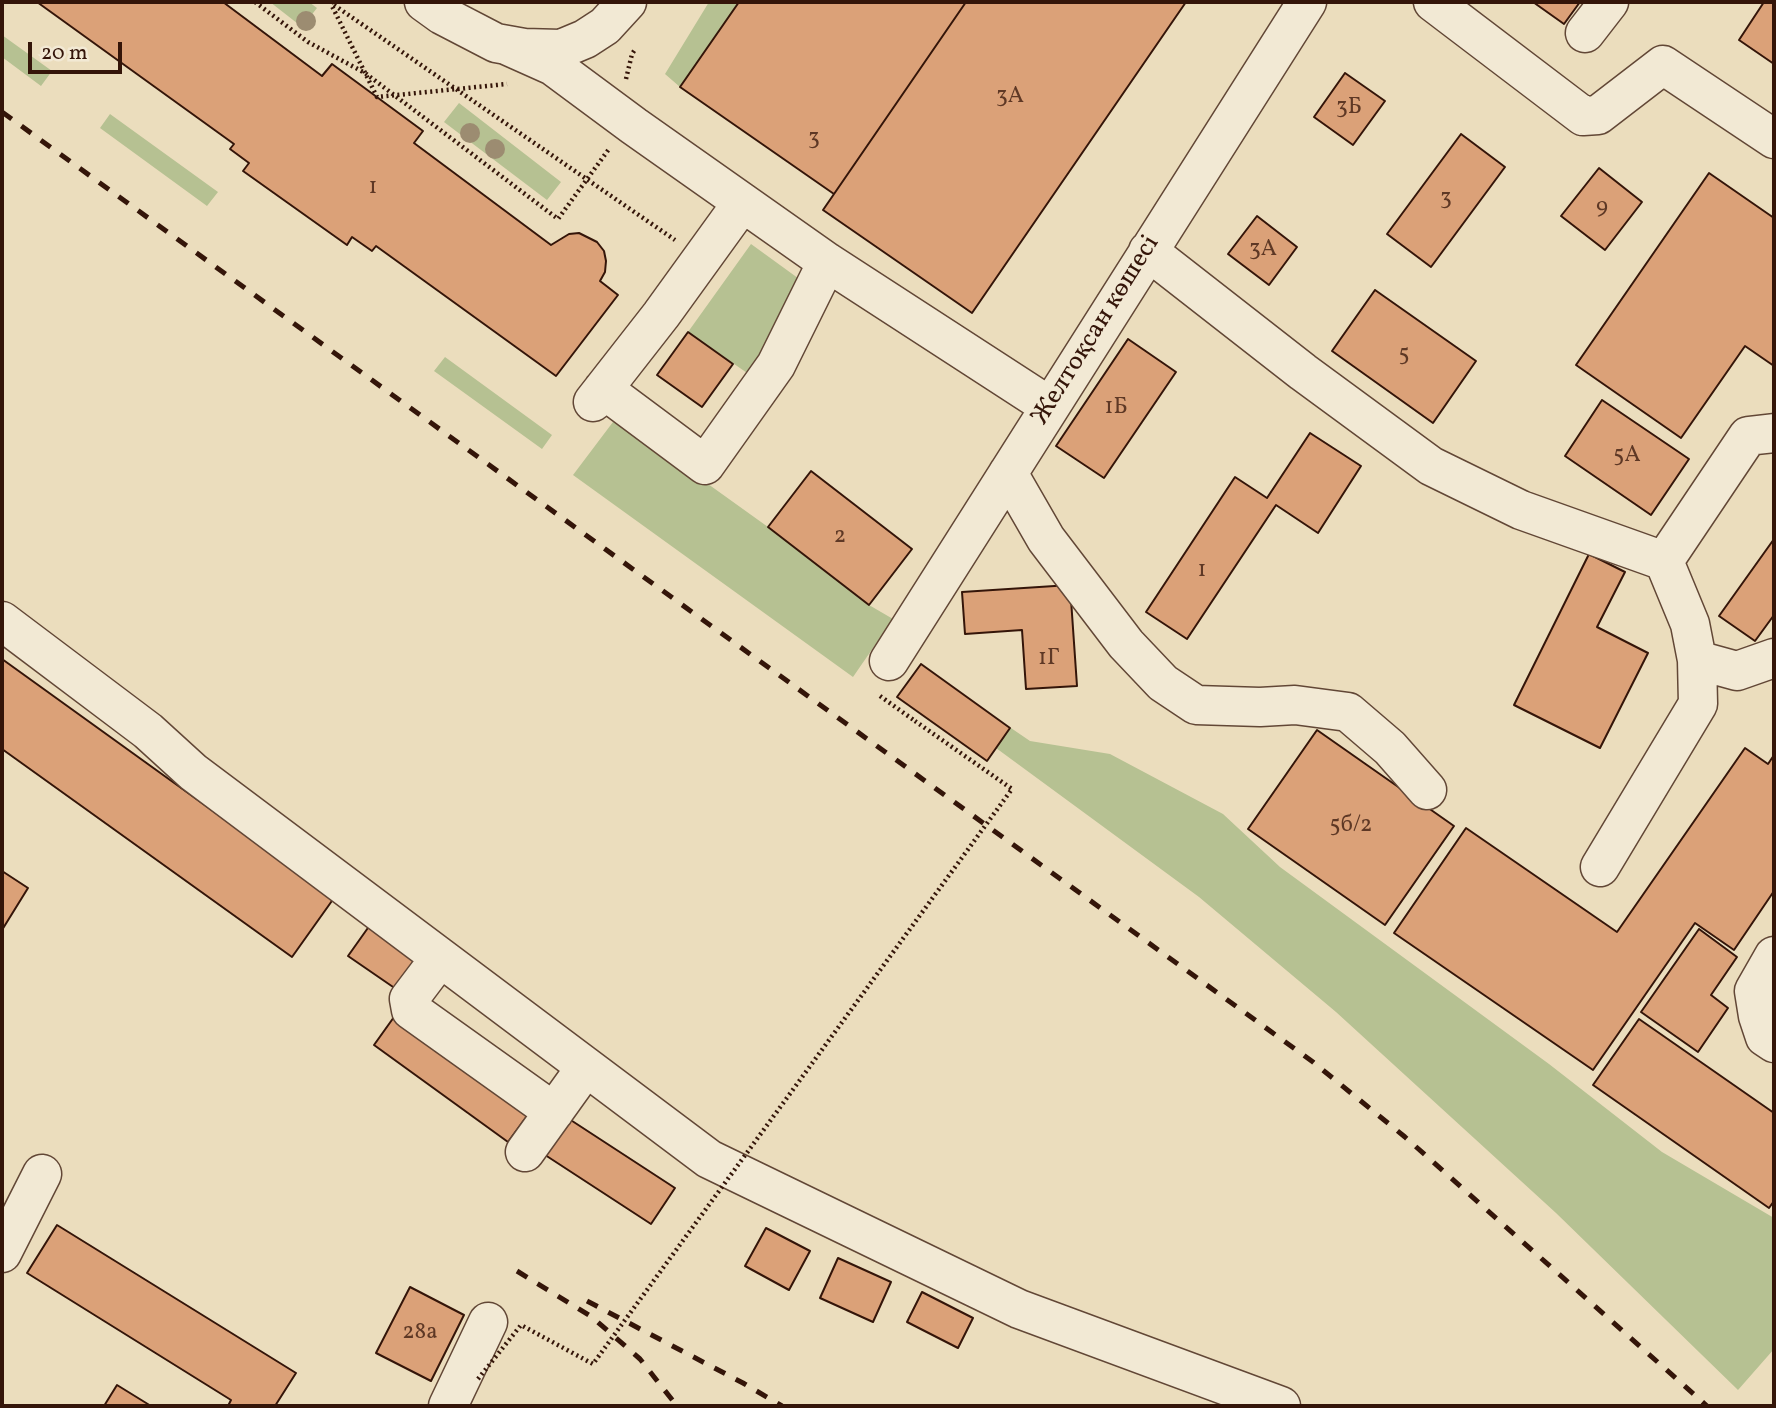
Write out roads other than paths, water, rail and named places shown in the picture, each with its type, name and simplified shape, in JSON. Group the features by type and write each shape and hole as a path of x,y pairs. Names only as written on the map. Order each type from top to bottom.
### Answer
{"street":[{"path":"424,2 471,32 496,43 524,48 561,48 585,39 605,26 627,2"},
{"name":"Желтоқсан көшесі","path":"889,661 1307,2"},
{"path":"1433,2 1583,116 1598,115 1663,65 1774,139"},
{"path":"1585,33 1609,2"},
{"path":"506,45 553,66 627,141 742,203 827,262 1049,406"},
{"path":"742,203 598,396 705,465 776,365 827,262"},
{"path":"1148,251 1303,372 1431,466 1521,510 1664,561 1690,624 1697,660 1698,704 1600,867"},
{"path":"1664,561 1748,436 1774,433"},
{"path":"1008,473 1046,539 1126,643 1163,682 1196,705 1295,705 1348,712 1390,748 1427,790"},
{"path":"2,621 148,731 193,772 709,1159 1019,1309 1281,1406"},
{"path":"1697,660 1737,671 1774,658"},
{"path":"1774,956 1754,991 1765,1037 1774,1043"},
{"path":"440,958 409,999 411,1010 554,1112"},
{"path":"525,1152 586,1067"},
{"path":"2,1253 42,1174"},
{"path":"448,1406 488,1322"}],"railway":[{"path":"2,112 1313,1062 1405,1137 1707,1406"},
{"path":"517,1271 592,1317 640,1359 677,1406"},
{"path":"587,1301 782,1406"}]}
